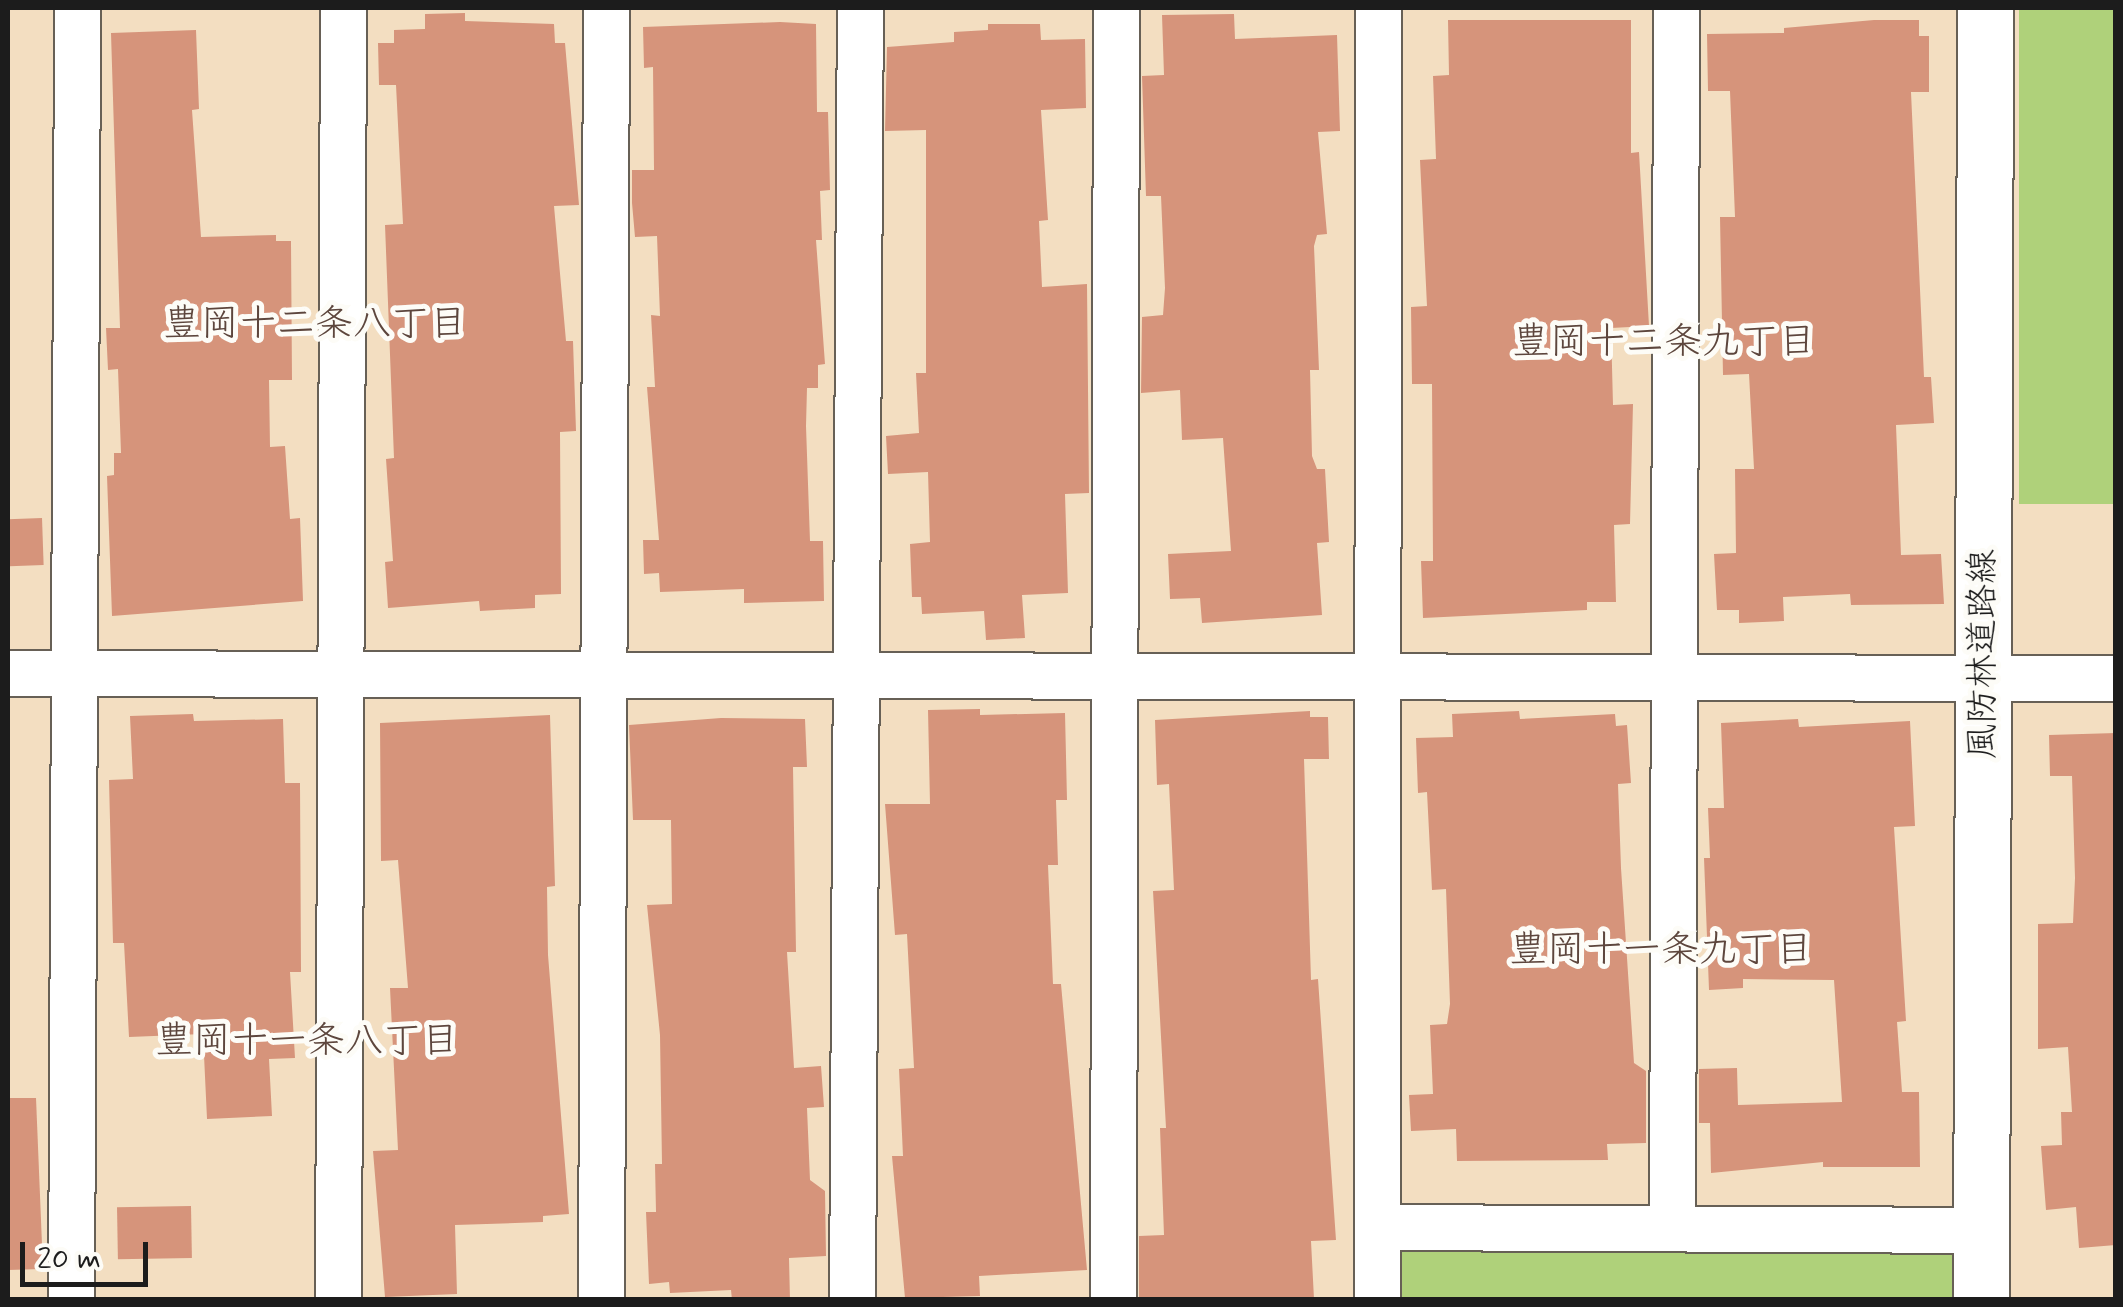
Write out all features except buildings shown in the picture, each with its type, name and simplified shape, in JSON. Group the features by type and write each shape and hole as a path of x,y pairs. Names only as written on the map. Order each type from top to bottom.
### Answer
{"street":[{"path":"71,1300 76,8"},
{"path":"338,1300 343,8"},
{"path":"601,1300 606,8"},
{"path":"852,1300 860,8"},
{"path":"1113,1300 1110,676 1116,8"},
{"path":"1377,1300 1374,677 1378,8"},
{"path":"1672,1228 1676,8"},
{"name":"風防林道路線","path":"1981,1300 1985,8"},
{"path":"8,673 854,672 1674,679 2116,678"},
{"path":"1377,1226 1981,1230"}],"green space":[{"path":"2019,8 2115,8 2115,504 2019,504"},
{"path":"1377,1227 1981,1227 1981,1300 1377,1300"}],"district":[{"name":"豊岡十二条八丁目","path":"315,325"},
{"name":"豊岡十二条九丁目","path":"1664,343"},
{"name":"豊岡十一条九丁目","path":"1661,951"},
{"name":"豊岡十一条八丁目","path":"307,1042"}]}
